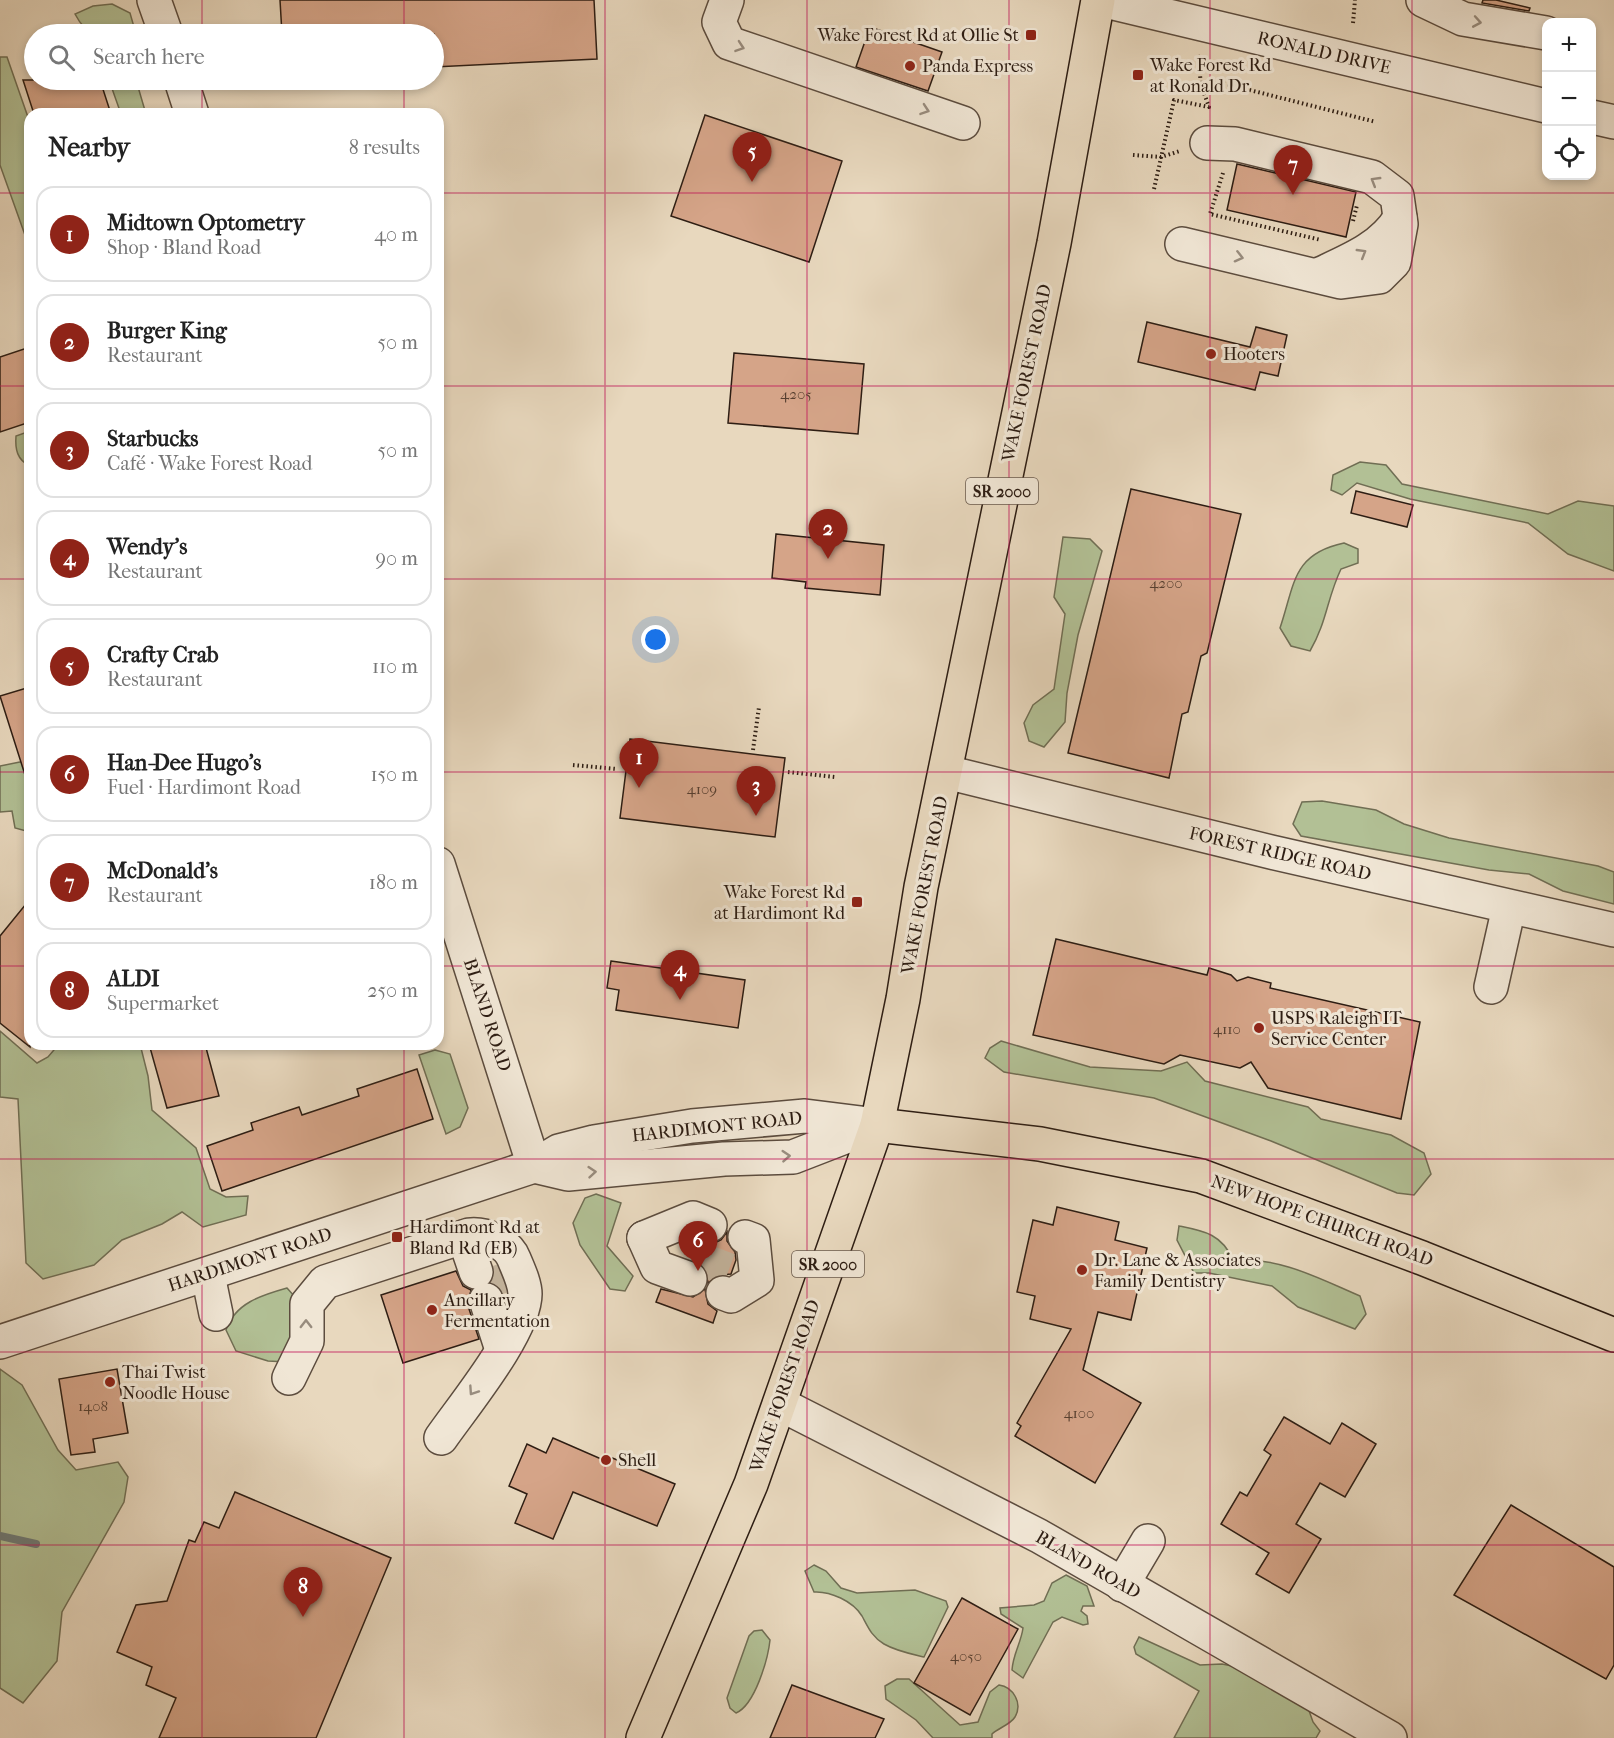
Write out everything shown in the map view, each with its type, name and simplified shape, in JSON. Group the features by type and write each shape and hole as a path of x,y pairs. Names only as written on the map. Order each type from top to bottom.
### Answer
{"main road":[{"name":"WAKE FOREST ROAD","path":"644,1738 751,1484 878,1125 903,999 921,887 1056,232 1100,0"},
{"name":"NEW HOPE CHURCH ROAD","path":"878,1125 1040,1144 1201,1176 1422,1258 1614,1335"}],"street":[{"path":"154,0 162,24"},
{"path":"728,0 719,22 729,43 963,123"},
{"name":"RONALD DRIVE","path":"1100,0 1542,105"},
{"path":"1423,0 1462,19 1542,32"},
{"path":"184,90 190,108"},
{"path":"1596,118 1614,122"},
{"path":"1182,244 1341,282 1379,277 1394,262 1400,218 1397,195 1372,177 1235,144 1206,154"},
{"name":"FOREST RIDGE ROAD","path":"946,772 1614,930"},
{"name":"BLAND ROAD","path":"444,883 534,1166"},
{"path":"1491,987 1509,907"},
{"name":"HARDIMONT ROAD","path":"0,1341 208,1275 534,1166 559,1151 594,1142 692,1126 805,1116 878,1125"},
{"path":"694,1269 657,1267 644,1238 693,1218 710,1225"},
{"path":"471,1235 508,1342"},
{"path":"289,1378 307,1341 307,1304 325,1282 471,1235 495,1240 512,1251 525,1292 522,1314 508,1342 441,1438"},
{"path":"736,1281 731,1296 757,1280 753,1240 745,1237"},
{"path":"208,1275 216,1314"},
{"name":"BLAND ROAD","path":"780,1404 993,1511 1390,1738"},
{"path":"1122,1585 1148,1541"}],"path":[{"path":"1353,23 1355,0"},
{"path":"1154,189 1174,100 1209,107 1202,85 1197,55"},
{"path":"1202,85 1222,83 1376,122"},
{"path":"1133,155 1161,157 1206,154 1210,214 1324,241"},
{"path":"1352,225 1359,194"},
{"path":"753,750 759,707"},
{"path":"573,765 617,769"},
{"path":"788,771 835,777"}],"green space":[{"path":"112,4 130,13 133,24 82,24 75,14 93,6"},
{"path":"0,57 7,57 25,108 24,232 0,165"},
{"path":"113,90 139,90 144,108 119,108"},
{"path":"24,433 24,462 17,450 16,436"},
{"path":"1360,462 1386,465 1402,484 1548,514 1578,501 1614,506 1614,571 1568,554 1528,523 1410,499 1357,483 1342,495 1331,490 1333,475"},
{"path":"1063,537 1090,539 1102,551 1078,635 1067,693 1065,722 1044,747 1029,741 1024,723 1033,705 1054,689 1065,614 1054,597"},
{"path":"1344,543 1358,549 1358,563 1341,569 1320,630 1310,651 1291,646 1280,628 1298,573 1314,555"},
{"path":"24,761 24,830 15,828 12,811 0,812 0,766"},
{"path":"1322,801 1376,810 1404,824 1449,838 1598,866 1614,872 1614,904 1563,891 1529,874 1489,870 1301,836 1293,824 1302,802"},
{"path":"0,1031 37,1063 48,1057 54,1050 142,1050 148,1076 152,1110 196,1148 210,1189 226,1197 248,1196 246,1215 203,1227 182,1212 162,1224 122,1240 94,1265 43,1279 26,1263 18,1099 0,1097"},
{"path":"1001,1041 1090,1067 1161,1071 1187,1062 1205,1081 1308,1107 1321,1119 1391,1135 1424,1153 1431,1174 1414,1195 1397,1193 1271,1141 1154,1098 1004,1072 985,1058 990,1048"},
{"path":"435,1050 450,1054 468,1108 460,1127 446,1134 419,1055"},
{"path":"596,1194 621,1203 607,1246 633,1276 625,1291 610,1289 580,1245 573,1223 585,1198"},
{"path":"1179,1226 1204,1232 1218,1239 1229,1251 1233,1260 1283,1265 1360,1296 1366,1314 1355,1329 1298,1307 1272,1286 1209,1273 1194,1273 1177,1240"},
{"path":"287,1288 312,1316 287,1362 268,1361 236,1351 226,1330 236,1313 259,1297"},
{"path":"0,1369 22,1385 58,1450 76,1470 118,1462 128,1477 124,1502 62,1612 57,1661 23,1703 0,1688"},
{"path":"814,1565 826,1571 841,1588 857,1593 915,1590 946,1601 948,1607 924,1657 884,1644 873,1635 853,1606 834,1595 814,1592 805,1571"},
{"path":"1066,1575 1087,1586 1094,1606 1083,1606 1081,1611 1087,1616 1088,1624 1083,1625 1062,1617 1053,1622 1023,1678 1012,1670 1023,1628 1001,1614 1000,1608 1034,1605 1044,1601 1052,1583"},
{"path":"762,1630 770,1640 767,1658 755,1691 743,1708 736,1713 730,1708 727,1698 749,1636 754,1631"},
{"path":"1139,1637 1200,1665 1222,1664 1242,1668 1307,1705 1313,1722 1320,1731 1316,1738 1174,1738 1199,1691 1136,1654 1134,1647"},
{"path":"897,1679 909,1679 960,1725 978,1722 990,1692 999,1685 1009,1689 1015,1696 1017,1712 1010,1722 992,1734 992,1738 933,1738 916,1720 886,1699 885,1686"}],"building":[{"path":"280,0 594,0 597,59 444,67 444,24 281,24"},
{"path":"1483,0 1496,0 1530,8 1529,11 1482,3"},
{"path":"870,27 942,52 928,91 856,67"},
{"path":"26,90 103,90 109,108 32,108"},
{"path":"705,115 842,161 809,262 671,216"},
{"path":"1237,164 1356,192 1346,237 1227,210"},
{"name":"Hooters","path":"1147,322 1250,347 1256,327 1287,335 1278,376 1260,372 1255,390 1138,362"},
{"path":"24,349 24,424 0,432 0,357"},
{"path":"734,353 864,364 858,434 728,423"},
{"path":"1131,489 1241,514 1207,653 1201,656 1188,712 1182,714 1169,778 1068,753"},
{"path":"1356,491 1413,505 1407,527 1351,513"},
{"path":"776,534 884,545 880,595 805,588 806,582 772,578"},
{"path":"24,689 24,772 0,696"},
{"path":"630,739 785,758 775,837 620,818"},
{"path":"24,906 24,1042 0,1023 0,936"},
{"path":"1056,939 1207,975 1209,968 1231,975 1237,981 1248,977 1271,983 1270,988 1420,1022 1401,1119 1268,1088 1251,1062 1240,1068 1180,1055 1164,1064 1033,1035"},
{"path":"611,961 745,980 738,1028 616,1010 619,990 607,988"},
{"path":"151,1050 207,1050 219,1096 167,1108"},
{"path":"417,1069 433,1119 222,1191 207,1146 253,1130 251,1123 299,1107 302,1115 359,1096 357,1089"},
{"path":"1057,1207 1119,1222 1115,1240 1147,1248 1131,1320 1098,1312 1083,1370 1141,1403 1095,1483 1015,1436 1021,1426 1017,1423 1071,1329 1030,1319 1035,1296 1017,1292 1033,1220 1053,1225"},
{"path":"727,1232 727,1241 735,1252 736,1260 731,1274 719,1275 708,1283 705,1267 697,1262 704,1243 712,1244 721,1240"},
{"path":"456,1271 463,1286 471,1290 468,1306 479,1339 403,1363 381,1295"},
{"path":"661,1289 693,1297 705,1289 708,1304 717,1311 713,1323 656,1302"},
{"path":"117,1369 128,1433 93,1439 95,1452 71,1455 59,1379"},
{"path":"1284,1417 1330,1444 1342,1423 1376,1444 1345,1497 1320,1483 1296,1524 1321,1539 1289,1593 1256,1574 1269,1553 1221,1524 1240,1492 1247,1496 1271,1455 1264,1450"},
{"path":"553,1438 608,1462 610,1457 675,1484 657,1526 573,1492 553,1539 515,1523 527,1494 509,1486 527,1444 546,1453"},
{"path":"235,1492 391,1558 316,1738 159,1738 176,1698 146,1685 152,1667 117,1652 136,1605 167,1601 189,1540 195,1542 204,1522 219,1528"},
{"path":"1511,1505 1614,1567 1614,1665 1606,1679 1454,1595"},
{"path":"962,1598 1018,1629 970,1715 914,1683"},
{"path":"792,1685 884,1719 875,1738 770,1738"}],"waterway":[{"path":"0,1536 36,1544"}],"tunnel":[{"path":"698,1258 732,1271"},
{"path":"490,1267 500,1295"}],"place":[{"name":"Wake Forest Rd at Ollie St","path":"1031,35"},
{"name":"Panda Express","path":"910,66"},
{"name":"Wake Forest Rd at Ronald Dr","path":"1138,75"},
{"name":"Crafty Crab","path":"752,182"},
{"name":"McDonald's","path":"1293,195"},
{"name":"Hooters","path":"1211,354"},
{"name":"Burger King","path":"828,559"},
{"name":"Midtown Optometry","path":"639,788"},
{"name":"Starbucks","path":"756,816"},
{"name":"Wake Forest Rd at Hardimont Rd","path":"857,902"},
{"name":"Wendy's","path":"680,1000"},
{"name":"USPS Raleigh IT Service Center","path":"1259,1028"},
{"name":"Hardimont Rd at Bland Rd (EB)","path":"397,1237"},
{"name":"Dr. Lane & Associates Family Dentistry","path":"1082,1270"},
{"name":"Han-Dee Hugo's","path":"698,1271"},
{"name":"Ancillary Fermentation","path":"432,1310"},
{"name":"Thai Twist Noodle House","path":"110,1382"},
{"name":"Shell","path":"606,1460"},
{"name":"ALDI","path":"303,1617"}]}
